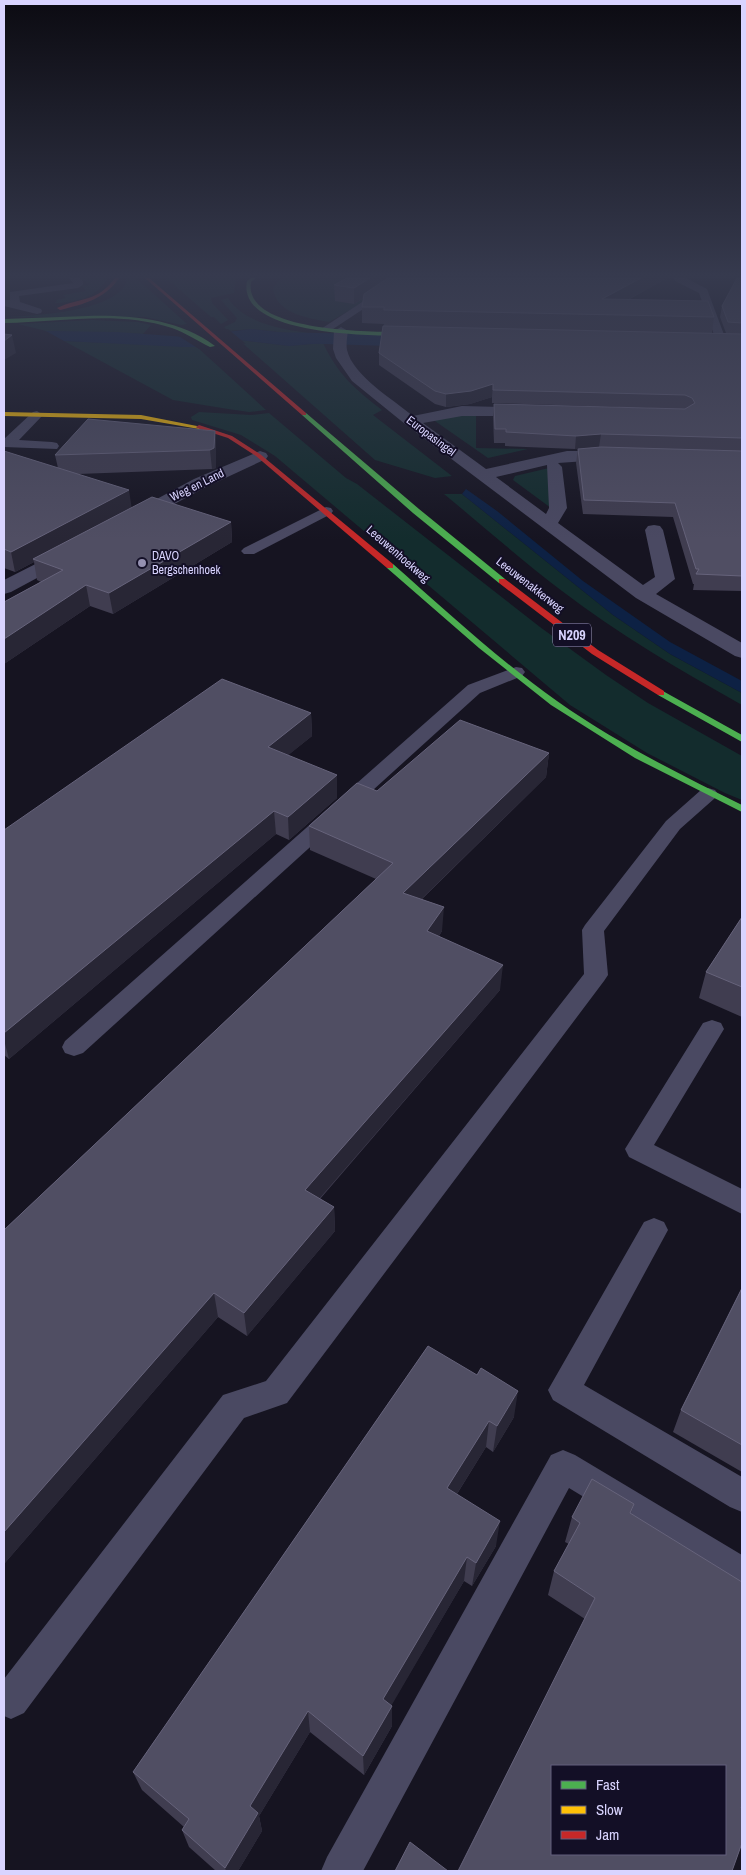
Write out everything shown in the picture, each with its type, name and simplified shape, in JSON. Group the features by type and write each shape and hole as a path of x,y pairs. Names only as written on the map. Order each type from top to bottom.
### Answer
{"main road":[{"name":"Leeuwenakkerweg","path":"247,366 531,605 595,652 680,705 742,738"},
{"name":"Leeuwenhoekweg","path":"4,414 129,417 174,421 222,434 260,456 516,672 577,719 641,759 708,794 742,809"}],"street":[{"name":"Europasingel","path":"348,366 357,378 410,421 643,594 742,652"},
{"path":"410,421 462,410 545,412"},
{"path":"483,475 567,456 627,455"},
{"name":"Weg en Land","path":"121,525 200,483 260,456"},
{"path":"549,523 558,508 554,467"},
{"path":"643,594 665,579 654,530"},
{"path":"4,588 88,543"}],"lane":[{"path":"6,443 37,415"},
{"path":"6,443 52,446"},
{"path":"249,551 326,511"},
{"path":"74,1047 474,689 516,672"},
{"path":"11,1700 234,1406 276,1393 596,975 593,930 673,825 708,794"},
{"path":"712,1029 638,1149 742,1202"},
{"path":"654,1230 564,1390 742,1496"},
{"path":"341,1871 563,1466 742,1574"}],"green space":[{"path":"109,366 217,366 266,410 249,412 173,400"},
{"path":"268,366 336,366 348,381 382,410 373,415 452,476 435,478 375,460"},
{"path":"199,412 251,415 269,413 346,478 357,484 540,627 606,675 648,703 742,756 742,800 647,753 570,705 275,456 241,435 192,420 191,417"},
{"path":"476,413 476,448 528,449 488,458 432,419"},
{"path":"549,468 551,508 513,480 515,476"},
{"path":"444,494 462,494 613,615 670,654 742,693 742,705 650,651 583,607"}],"water":[{"path":"466,489 497,511 583,581 670,642 742,681 742,693 670,654 613,615 462,494"}],"building":[{"path":"397,366 742,366 742,438 601,434 576,436 506,432 506,429 495,429 494,404 685,409 695,403 692,398 685,395 493,390 493,384 471,391 446,394 435,391"},
{"path":"88,419 215,431 214,448 210,450 55,455"},
{"path":"601,447 742,451 742,576 696,574 699,569 696,569 675,503 584,500 578,449"},
{"path":"4,451 129,490 11,552 4,549"},
{"path":"152,497 231,522 109,593 86,585 4,639 4,602 63,570 33,559"},
{"path":"222,679 311,713 268,747 337,775 288,817 274,811 4,1033 4,830"},
{"path":"460,720 549,753 403,893 444,907 427,931 503,965 305,1190 334,1207 244,1313 214,1293 4,1532 4,1230 393,863 309,826 357,783 377,791"},
{"path":"742,917 742,987 706,972"},
{"path":"742,1288 742,1445 681,1410"},
{"path":"428,1346 477,1375 481,1368 518,1391 497,1426 489,1421 447,1488 500,1521 476,1563 467,1557 383,1699 392,1706 363,1756 308,1711 250,1806 258,1813 225,1868 182,1830 189,1819 133,1772"},
{"path":"592,1479 634,1504 630,1513 742,1582 742,1843 732,1871 458,1871 595,1598 554,1571 580,1523 572,1517"},
{"path":"410,1842 448,1871 395,1871"}],"traffic: fast":[{"path":"304,414 416,511 502,581"},
{"path":"390,566 505,666 554,703 639,756 742,809"},
{"path":"661,693 742,739"}],"traffic: slow":[{"path":"4,414 141,417 199,427"}],"traffic: jam":[{"path":"249,366 304,414"},
{"path":"199,427 230,437 258,455 390,566"},
{"path":"502,581 595,652 661,693"}],"place":[{"name":"DAVO Bergschenhoek","path":"142,563"}]}
